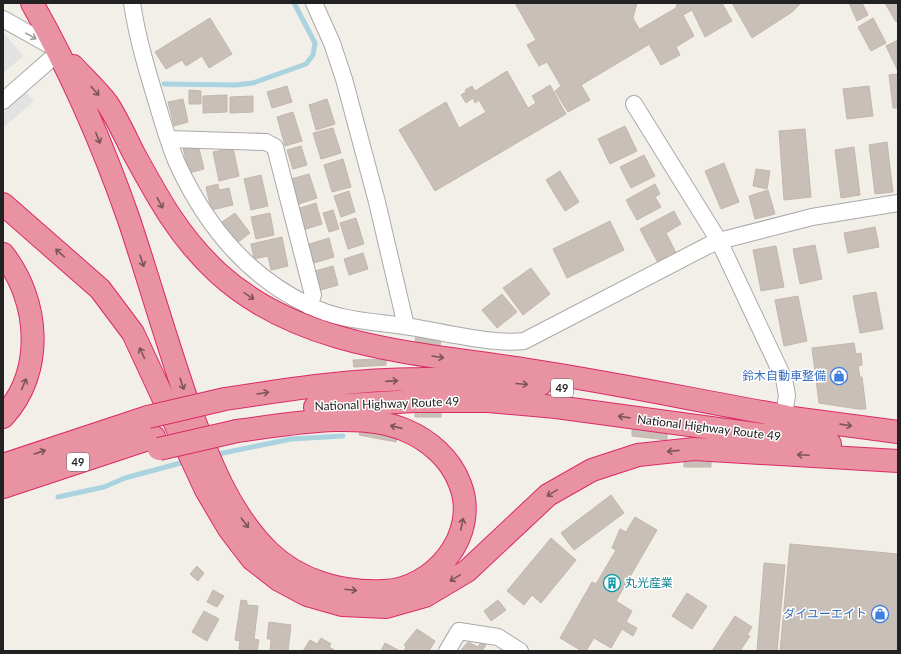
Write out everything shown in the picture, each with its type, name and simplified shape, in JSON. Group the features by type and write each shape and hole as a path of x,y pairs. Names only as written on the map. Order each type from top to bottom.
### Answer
{"highway":[{"path":"3,487 38,476 153,434 234,426 342,420 364,421 402,428 422,438 441,453 452,468 461,485 464,501 463,521 458,540 446,559 432,574 416,583 390,591 374,592 338,589 290,569 264,546 236,509 207,454 182,386 112,173 60,51 32,3"},
{"path":"60,51 107,104 164,209 193,248 219,274 249,297 289,320 335,337 381,348 530,370 784,416"},
{"path":"3,204 100,289 133,333 206,490 229,529 252,559 279,580 307,596 342,605 386,607 425,596 467,571 548,495 592,470 638,455 694,449 898,461"},
{"path":"3,254 23,288 32,318 33,352 26,378 15,405 3,417"},
{"name":"National Highway Route 49","path":"3,465 153,434 224,399 279,390 420,379 473,380 543,386 784,416 898,432"},
{"name":"National Highway Route 49","path":"234,426 315,406 414,401 488,402 564,408 808,440 898,455"}],"street":[{"path":"132,3 151,82 169,139 177,162 192,192 232,250 247,266 263,278 308,306 350,320 406,326 502,342 524,341 706,246 719,241 812,217 898,203"},
{"path":"314,3 332,43 344,79 377,202 406,326"},
{"path":"3,19 60,51 3,101"},
{"path":"634,104 719,241 784,379 787,395 784,416"},
{"path":"169,139 266,142 276,147 314,294 308,306"},
{"path":"446,651 459,631 498,637 520,651"}],"shaded area":[{"path":"3,32 23,56 3,73"},
{"path":"26,92 34,101 3,128 3,113"}],"building":[{"path":"515,3 637,3 633,18 648,45 581,85 590,100 568,112 555,91 561,86 547,62 539,66 527,45 536,40"},
{"path":"677,3 722,3 732,21 705,37 692,10 683,15 694,36 676,47 680,55 661,65 640,29 676,8"},
{"path":"732,3 801,3 792,12 752,38"},
{"path":"849,3 862,3 868,15 857,21"},
{"path":"885,3 898,3 898,21 896,22"},
{"path":"210,18 232,54 209,68 202,56 186,66 182,60 166,69 155,52"},
{"path":"873,18 886,43 871,51 858,27"},
{"path":"898,40 898,71 886,46"},
{"path":"507,71 528,108 536,103 532,96 550,85 566,114 435,191 399,130 446,102 459,128 486,112 479,100 475,103 473,98 466,103 461,95 466,92 465,90 472,86 475,91"},
{"path":"898,74 898,108 893,108 889,75"},
{"path":"287,86 292,102 272,108 267,92"},
{"path":"869,86 873,116 847,119 843,89"},
{"path":"189,90 201,91 201,104 189,104"},
{"path":"227,95 227,112 203,113 203,96"},
{"path":"253,96 253,112 230,113 230,97"},
{"path":"183,99 188,122 174,126 168,102"},
{"path":"327,99 335,124 316,130 309,105"},
{"path":"293,112 302,141 285,146 277,117"},
{"path":"625,126 637,151 610,164 598,139"},
{"path":"333,128 341,153 321,159 313,133"},
{"path":"805,129 811,197 784,200 779,131"},
{"path":"887,142 893,192 875,194 869,145"},
{"path":"198,144 204,169 189,173 183,148"},
{"path":"301,146 307,165 293,169 287,150"},
{"path":"854,147 860,195 841,198 835,150"},
{"path":"233,148 239,176 219,181 213,152"},
{"path":"644,155 655,176 631,188 620,167"},
{"path":"343,159 351,187 332,192 324,165"},
{"path":"724,163 739,202 721,209 705,171"},
{"path":"756,169 770,171 767,189 753,186"},
{"path":"560,171 579,202 565,211 546,180"},
{"path":"309,174 317,198 299,204 291,179"},
{"path":"261,175 268,206 251,210 244,179"},
{"path":"218,184 219,190 229,188 233,205 211,210 206,187"},
{"path":"655,184 660,194 655,197 661,207 637,220 626,200"},
{"path":"768,190 775,214 755,219 749,196"},
{"path":"349,191 355,212 341,217 334,196"},
{"path":"316,203 322,224 303,230 297,209"},
{"path":"333,210 339,229 329,232 323,213"},
{"path":"674,211 681,224 666,233 676,253 658,263 640,229"},
{"path":"235,213 250,233 237,243 222,222"},
{"path":"270,213 274,235 256,239 251,217"},
{"path":"356,218 364,244 348,249 340,223"},
{"path":"610,221 624,250 567,278 553,249"},
{"path":"875,227 879,247 848,253 844,233"},
{"path":"282,237 288,266 271,270 268,256 254,259 251,244"},
{"path":"329,238 334,257 314,263 309,244"},
{"path":"815,245 822,279 800,284 793,249"},
{"path":"776,246 784,287 761,291 753,250"},
{"path":"363,253 368,269 349,275 344,259"},
{"path":"333,266 338,285 321,290 315,271"},
{"path":"531,268 550,294 523,315 503,288"},
{"path":"876,292 883,329 860,333 853,296"},
{"path":"502,294 517,312 497,328 482,310"},
{"path":"798,296 807,341 784,346 775,300"},
{"path":"416,336 441,339 440,346 415,342"},
{"path":"854,343 856,354 861,353 862,365 858,366 860,377 862,377 866,409 819,403 812,348"},
{"path":"386,359 386,365 354,367 353,360"},
{"path":"415,410 441,410 441,417 415,417"},
{"path":"361,428 398,435 396,442 359,435"},
{"path":"632,429 667,433 667,440 632,436"},
{"path":"684,460 711,460 711,467 684,467"},
{"path":"611,495 624,513 574,550 561,533"},
{"name":"丸光産業","path":"635,517 657,530 616,601 632,611 626,622 637,628 633,636 622,629 611,648 594,638 586,651 582,651 560,638 592,582 596,584 616,550 612,548 620,529 626,532"},
{"path":"551,538 576,560 541,603 532,595 524,605 507,591"},
{"path":"790,544 898,554 898,651 780,651"},
{"path":"764,563 785,565 777,651 757,651"},
{"path":"197,566 204,573 198,581 190,574"},
{"path":"213,590 224,596 217,607 207,602"},
{"path":"687,593 707,606 692,629 672,616"},
{"path":"241,600 247,601 247,605 258,606 254,639 259,640 257,651 239,649 240,641 235,640"},
{"path":"498,600 506,610 491,621 484,611"},
{"path":"204,611 219,619 207,641 192,632"},
{"path":"735,616 752,627 747,635 750,636 740,651 712,651"},
{"path":"269,622 291,625 288,651 270,651 271,639 267,639"},
{"path":"417,629 435,641 429,651 404,651 406,647 404,645"},
{"path":"321,638 331,644 329,647 336,651 303,651 310,640 317,644"},
{"path":"468,642 478,647 481,642 486,645 482,651 460,651"},
{"path":"385,643 400,651 381,651"}],"waterway":[{"path":"164,84 236,85 253,83 306,64 313,55 315,43 294,3"},
{"path":"213,455 291,439 343,436"},
{"path":"58,497 104,487 125,478 188,461"}],"place":[{"name":"鈴木自動車整備","path":"839,376"},
{"name":"丸光産業","path":"612,583"},
{"name":"ダイユーエイト","path":"880,614"}]}
